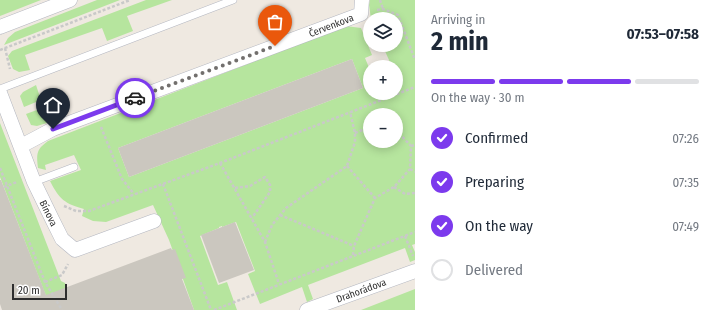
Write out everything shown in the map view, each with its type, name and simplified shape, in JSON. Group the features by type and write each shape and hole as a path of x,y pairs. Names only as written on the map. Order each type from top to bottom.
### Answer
{"street":[{"path":"0,27 50,4 70,0"},
{"name":"Červenkova","path":"21,146 53,129 95,114 362,7"},
{"name":"Bínova","path":"0,93 34,182 62,239 75,250"},
{"path":"75,250 154,221"},
{"name":"Drahorádova","path":"307,310 415,266"}],"lane":[{"path":"0,89 234,0"},
{"path":"34,182 74,167"}],"path":[{"path":"0,50 130,0"},
{"path":"380,0 383,9"},
{"path":"362,7 383,9 398,16 415,60"},
{"path":"5,48 10,69"},
{"path":"63,206 76,211 89,211 220,163 415,87"},
{"path":"265,242 272,225 286,208 347,166 355,142 355,133 350,112"},
{"path":"95,114 122,179 134,194"},
{"path":"355,133 363,130"},
{"path":"353,255 354,246 375,198 394,187 410,168 411,146 403,137"},
{"path":"411,146 415,145"},
{"path":"220,163 265,242 279,284"},
{"path":"347,166 375,198"},
{"path":"0,168 45,282 62,310"},
{"path":"410,168 415,172"},
{"path":"235,188 250,186 265,177 270,185 270,192 252,218"},
{"path":"164,184 212,310 415,232"},
{"path":"394,187 405,194 415,193"},
{"path":"280,215 354,246"},
{"path":"405,236 415,266"},
{"path":"45,282 62,275 75,250"}],"green space":[{"path":"0,0 41,0 0,16"},
{"path":"97,0 120,0 4,45 8,38 15,32"},
{"path":"146,0 172,0 127,16 133,31 107,41 102,28 25,55 30,70 19,72 13,69 8,56 12,51"},
{"path":"370,0 415,0 415,244 412,245 415,252 415,260 410,262 405,248 308,285 313,299 307,302 302,287 260,304 248,274 255,271 236,222 219,227 200,236 218,285 227,282 237,310 194,310 169,240 153,205 106,222 93,221 82,216 84,209 63,200 56,192 50,181 81,170 74,155 45,165 46,170 38,168 37,159 39,149 48,141 346,26 361,28 363,33 363,52 371,52 372,55 365,58 366,60 363,60 363,88 363,100 403,100 403,60 389,60 385,52 403,52 403,12 370,12","holes":["352,59 363,88 129,177 118,148"]},
{"path":"36,85 41,100 24,107 20,96 23,92"},
{"path":"45,107 50,122 37,126 31,125 26,114"},
{"path":"0,123 61,281 65,283 67,287 48,301 0,177"},
{"path":"415,289 415,310 361,310"}],"building":[{"path":"352,59 363,88 129,177 118,148"},
{"path":"0,180 46,295 171,248 172,250 175,249 186,278 182,279 194,310 2,310 0,304"},
{"path":"235,222 254,270 219,283 201,235"}],"way so far":[{"path":"135,98 275,46"}],"route":[{"path":"53,129 135,98"}]}
